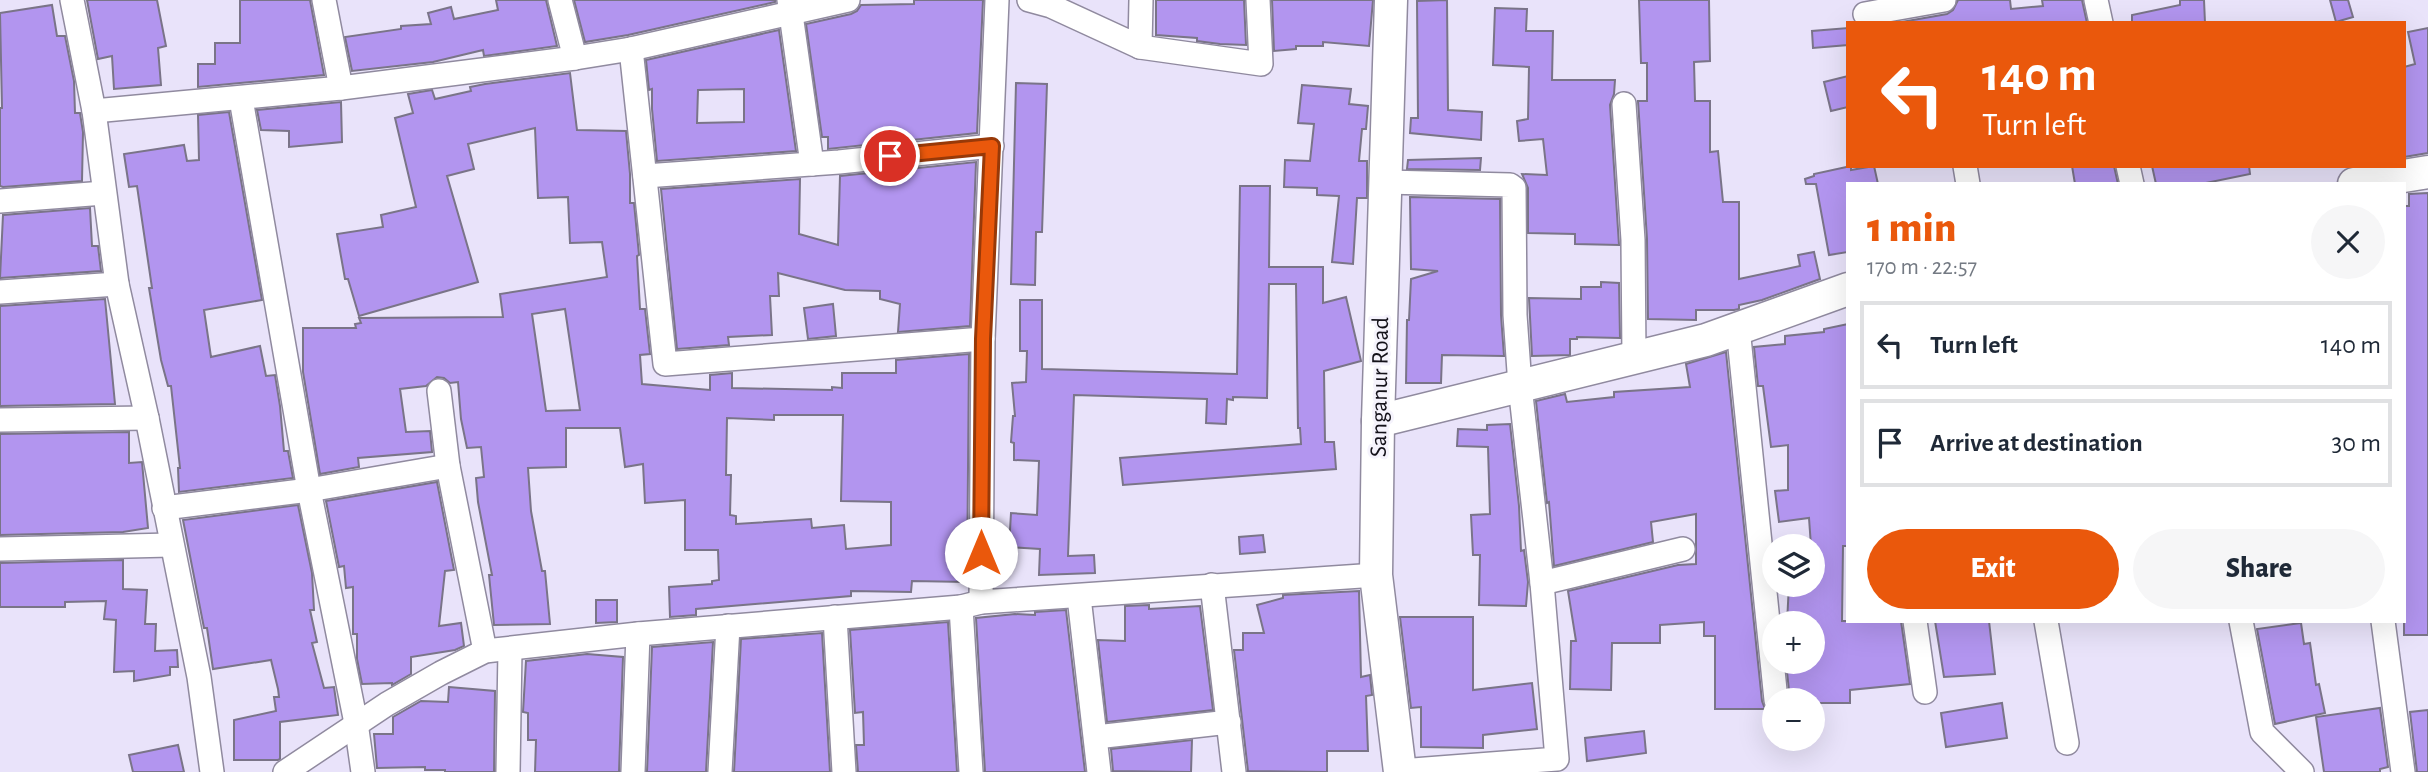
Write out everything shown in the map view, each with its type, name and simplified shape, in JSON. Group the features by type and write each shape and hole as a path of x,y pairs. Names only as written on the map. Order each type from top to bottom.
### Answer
{"main road":[{"name":"Sanganur Road","path":"1391,0 1376,575 1400,771"},
{"path":"2366,182 2428,172"},
{"path":"1378,421 1706,340 1846,290"}],"street":[{"path":"72,0 94,111 117,284 199,677 212,772"},
{"path":"324,0 341,88"},
{"path":"560,0 575,58"},
{"path":"94,111 341,88 575,58 631,48 790,6 848,0"},
{"path":"971,772 971,605 997,0"},
{"path":"1140,47 1141,0"},
{"path":"1044,2 1140,47 1261,64 1258,0"},
{"path":"2096,0 2101,21"},
{"path":"790,6 813,164"},
{"path":"1865,14 1938,6"},
{"path":"631,48 665,364 983,339"},
{"path":"241,99 309,490 356,723 363,772"},
{"path":"1624,104 1633,240 1634,358"},
{"path":"645,176 813,164 992,146"},
{"path":"1385,182 1510,185 1514,188 1515,315 1520,386 1542,583 1557,759 1400,771"},
{"path":"0,201 104,193"},
{"path":"0,292 117,284"},
{"path":"1738,328 1775,688"},
{"path":"439,391 448,466 485,651"},
{"path":"0,419 147,418"},
{"path":"164,508 309,490 448,466"},
{"path":"0,549 171,545"},
{"path":"1542,583 1683,549"},
{"path":"285,772 356,723 441,673 485,651 638,634 971,605 1212,585 1376,575"},
{"path":"1212,585 1234,772"},
{"path":"1079,597 1099,772"},
{"path":"835,617 844,772"},
{"path":"1915,623 1925,692"},
{"path":"2046,623 2067,743"},
{"path":"2241,623 2262,732 2302,772"},
{"path":"2383,623 2403,772"},
{"path":"720,772 728,626"},
{"path":"633,772 638,634"},
{"path":"508,772 510,649"},
{"path":"1096,737 1229,722"}],"building":[{"path":"87,0 157,0 166,46 158,48 161,85 114,89 112,56 98,59"},
{"path":"240,0 310,0 324,75 198,87 198,64 215,64 215,43 240,43"},
{"path":"496,0 546,0 557,46 484,56 483,50 433,62 352,71 345,37 401,29 401,26 431,24 428,13 451,7 454,19 498,10"},
{"path":"574,0 775,0 775,2 585,42"},
{"path":"914,0 983,0 977,133 828,149 828,137 822,137 806,24 851,14 861,5 914,4"},
{"path":"1156,0 1244,0 1246,45 1156,35"},
{"path":"1272,0 1373,0 1369,46 1323,42 1323,46 1296,46 1296,49 1274,51"},
{"path":"1447,0 1448,110 1482,112 1481,140 1410,133 1411,118 1418,118 1417,1"},
{"path":"1639,0 1709,0 1710,61 1694,62 1695,101 1710,101 1710,152 1718,151 1723,202 1739,202 1739,279 1800,266 1798,255 1814,252 1820,279 1762,300 1739,305 1739,309 1696,310 1696,320 1648,319 1647,239 1638,101 1647,101 1647,63 1641,63"},
{"path":"1958,0 2010,0 2011,9 2043,6 2042,0 2082,0 2087,21 1907,21 1947,14 1953,10"},
{"path":"2180,0 2204,0 2205,21 2132,21 2132,15 2180,5"},
{"path":"2330,0 2348,0 2353,17 2336,21"},
{"path":"52,5 57,36 65,36 74,81 75,113 80,113 83,132 82,181 3,187 0,186 0,13"},
{"path":"1495,8 1527,9 1526,31 1553,31 1552,80 1615,80 1610,105 1619,245 1575,244 1575,234 1528,233 1528,188 1522,174 1547,175 1543,139 1519,141 1517,121 1528,119 1529,67 1493,65"},
{"path":"1846,28 1846,45 1813,48 1812,31"},
{"path":"2428,28 2428,153 2406,157 2406,66 2415,64 2408,32"},
{"path":"779,30 796,151 657,161 652,89 649,90 646,60","holes":["744,89 744,122 697,123 698,90"]},
{"path":"570,73 577,130 626,131 630,203 634,203 639,255 640,309 645,309 650,354 640,355 642,384 710,390 710,375 732,373 732,388 832,390 832,387 842,388 842,373 896,373 896,360 969,354 967,582 912,581 911,592 851,591 851,596 696,609 696,615 670,617 669,587 712,584 712,581 719,580 718,550 685,550 685,500 645,503 643,464 625,467 620,428 566,428 566,467 528,468 531,511 542,571 545,571 550,624 494,625 489,575 492,575 476,478 484,477 481,447 467,448 458,382 450,383 437,377 426,386 400,389 406,432 430,431 432,452 358,458 359,467 320,474 303,372 303,328 356,328 355,324 361,323 359,318 503,317 500,294 607,277 602,242 570,243 568,197 538,198 535,128 468,144 474,169 447,176 478,282 359,316 348,279 345,279 337,234 383,227 381,215 416,207 395,118 413,113 408,94 432,90 435,99 471,91 470,87","holes":["565,309 580,410 546,411 532,314","774,415 843,415 841,501 891,502 891,545 846,549 844,525 812,528 811,519 736,524 736,516 730,515 731,475 726,475 727,418 774,420"]},
{"path":"1846,76 1846,107 1831,111 1824,82"},
{"path":"1016,83 1047,84 1042,232 1036,232 1035,285 1011,284"},
{"path":"1302,85 1351,89 1349,104 1368,106 1366,129 1362,129 1359,161 1367,161 1367,198 1357,198 1353,264 1332,262 1339,196 1317,195 1317,188 1284,187 1285,160 1310,161 1314,124 1298,123"},
{"path":"341,102 342,142 289,147 289,131 261,130 257,110"},
{"path":"229,112 262,300 204,310 211,357 260,346 266,376 275,375 284,451 288,451 293,478 179,492 180,468 171,386 168,386 161,360 137,186 129,187 124,154 184,145 187,161 199,160 198,115"},
{"path":"1481,158 1480,170 1407,169 1408,160"},
{"path":"976,162 970,326 898,332 900,304 880,299 880,291 845,290 778,273 779,296 770,296 772,335 728,337 729,345 677,349 661,189 800,179 799,234 838,245 840,176"},
{"path":"1846,167 1851,170 1874,168 1878,182 1846,182 1846,252 1829,255 1816,184 1806,184 1805,179 1814,174"},
{"path":"2072,168 2114,168 2118,182 2075,182"},
{"path":"2152,168 2249,168 2250,174 2211,182 2156,182"},
{"path":"1240,186 1270,186 1269,267 1323,267 1323,303 1346,297 1361,361 1324,371 1325,442 1334,442 1336,469 1123,485 1120,458 1301,444 1298,428 1296,284 1269,284 1267,398 1227,399 1226,424 1206,423 1207,399 1074,395 1068,556 1094,555 1095,573 1039,575 1040,549 1009,547 1011,513 1037,515 1039,461 1014,460 1014,443 1011,442 1015,416 1012,383 1026,382 1027,351 1020,351 1020,300 1042,300 1042,369 1237,374"},
{"path":"2428,193 2428,635 2404,635 2406,206 2409,206 2409,194"},
{"path":"1410,197 1500,199 1504,356 1442,355 1441,383 1406,383 1411,279 1438,271 1411,269"},
{"path":"90,208 92,246 98,246 101,271 0,278 3,215"},
{"path":"1601,282 1619,283 1620,338 1577,337 1570,339 1570,355 1532,356 1529,298 1581,299 1581,287 1601,287"},
{"path":"105,299 115,404 0,406 0,306"},
{"path":"833,304 836,336 808,339 804,308"},
{"path":"1846,324 1846,546 1843,546 1842,621 1901,623 1910,684 1850,690 1850,703 1825,703 1825,688 1789,688 1787,674 1825,674 1825,611 1788,611 1788,597 1825,597 1825,534 1810,534 1809,518 1779,522 1775,491 1788,490 1788,445 1771,447 1763,386 1758,386 1754,347 1785,344 1785,336 1824,332 1824,329"},
{"path":"1726,352 1762,709 1715,709 1715,636 1704,636 1704,622 1660,625 1660,643 1612,643 1611,690 1570,689 1571,641 1576,641 1568,591 1678,565 1696,564 1696,514 1651,522 1653,542 1554,566 1536,401 1565,394 1567,402 1614,397 1614,392 1690,387 1686,364"},
{"path":"1510,424 1521,551 1524,550 1528,582 1526,606 1479,605 1480,555 1473,555 1471,515 1490,514 1488,447 1457,446 1458,429 1487,430 1487,425"},
{"path":"129,432 129,463 142,462 148,528 123,532 0,535 0,434"},
{"path":"437,482 454,570 445,571 439,626 461,623 464,646 411,657 411,674 392,685 362,684 357,659 357,634 353,634 353,587 346,588 344,566 339,567 326,501"},
{"path":"298,505 312,573 314,610 310,610 317,642 312,643 324,688 334,687 338,715 280,722 278,760 234,760 234,720 276,711 274,697 279,697 278,689 271,660 213,669 207,628 204,628 183,520"},
{"path":"1263,535 1265,552 1240,554 1239,537"},
{"path":"123,560 123,589 147,590 145,624 156,624 155,651 177,650 178,667 170,667 170,675 134,681 134,671 114,672 116,620 104,619 106,601 65,602 65,607 0,607 0,563"},
{"path":"1359,591 1361,677 1370,675 1372,695 1366,696 1368,751 1327,751 1327,772 1248,771 1234,650 1243,650 1243,633 1264,633 1257,605 1283,598 1283,595"},
{"path":"596,600 617,600 617,622 596,623"},
{"path":"1149,605 1149,609 1200,606 1213,710 1107,722 1098,640 1125,641 1125,606"},
{"path":"1066,610 1085,772 985,772 976,618 1035,615 1035,612"},
{"path":"1400,617 1473,617 1473,690 1532,683 1537,729 1483,735 1483,748 1421,747 1421,707 1411,708"},
{"path":"948,622 957,772 858,772 856,745 864,745 863,712 855,713 850,630"},
{"path":"1935,623 1989,623 1995,674 1944,677"},
{"path":"2301,623 2304,644 2310,643 2316,685 2319,684 2325,713 2275,724 2257,629"},
{"path":"822,633 830,772 734,772 741,639"},
{"path":"713,642 706,772 647,772 652,647"},
{"path":"587,654 623,657 619,772 535,772 536,740 528,740 528,713 523,712 526,661"},
{"path":"449,687 495,691 494,772 445,772 425,770 425,767 377,768 374,734 393,734 393,717 421,701 448,702"},
{"path":"2002,703 2007,738 1946,747 1941,713"},
{"path":"2380,708 2388,767 2380,769 2380,772 2324,772 2316,717"},
{"path":"2428,710 2428,772 2417,772 2410,712"},
{"path":"1644,731 1646,753 1587,761 1585,738"},
{"path":"1192,740 1191,772 1113,771 1111,749"},
{"path":"178,745 184,772 133,772 129,755"}],"route":[{"path":"890,156 992,146 983,339 981,553"}]}
